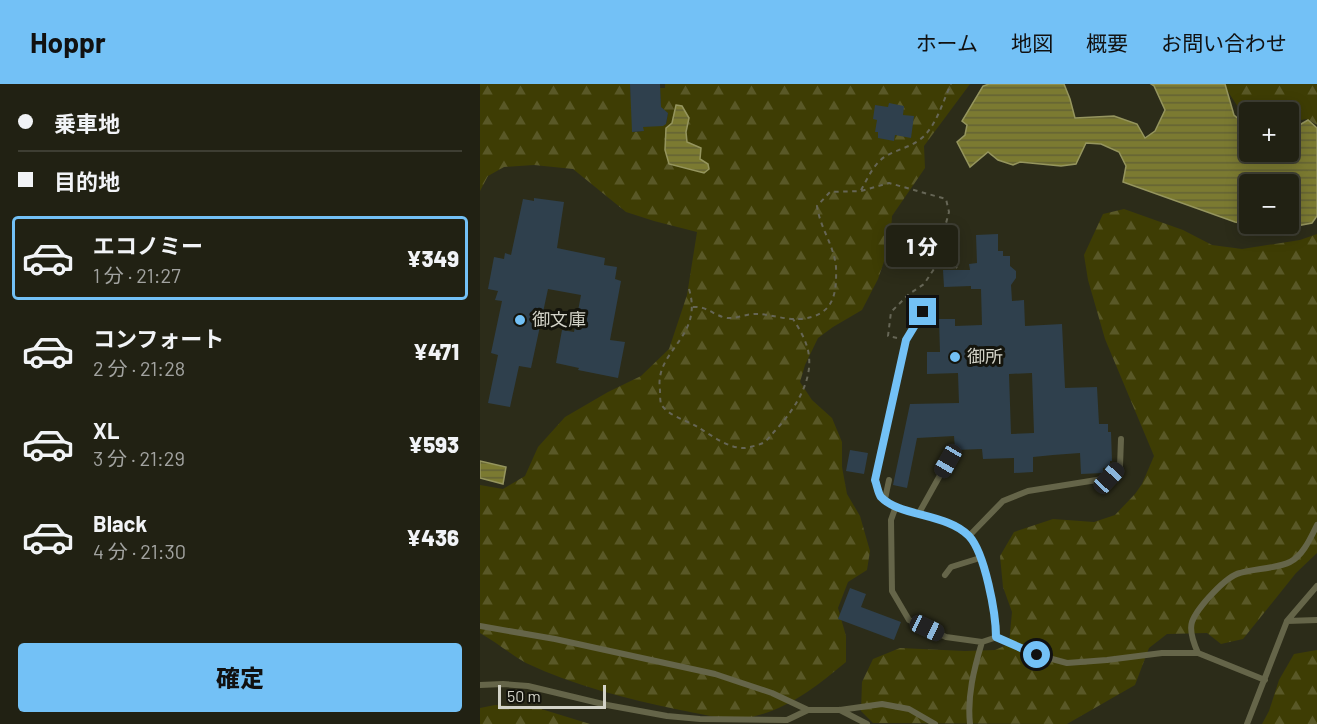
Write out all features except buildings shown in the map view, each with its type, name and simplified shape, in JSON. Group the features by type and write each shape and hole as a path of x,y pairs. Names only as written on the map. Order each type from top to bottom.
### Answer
{"lane":[{"path":"923,312 906,340 875,480 881,497 885,500 896,506 942,520 969,536 980,558 996,620 996,637"},
{"path":"969,536 1003,501 1028,491 1109,478 1120,466 1121,439"},
{"path":"919,513 948,461"},
{"path":"885,500 889,480"},
{"path":"896,506 891,520 892,591 909,620 946,637 982,642 996,637 1037,655 1067,663 1162,653 1198,653 1265,680"},
{"path":"1198,653 1193,640 1191,623 1199,609 1216,590 1237,573 1290,562 1307,544 1317,525"},
{"path":"945,575 951,567 980,558"},
{"path":"1247,724 1287,621 1317,586"},
{"path":"1287,621 1317,620"},
{"path":"480,626 555,639 715,674 772,693 808,710 840,710 882,704 909,709 935,724"},
{"path":"970,724 972,676 982,642"},
{"path":"480,685 528,686 607,705 667,716 700,719 787,720 808,710"},
{"path":"840,710 867,724"}],"path":[{"path":"861,191 874,168 885,157 923,137 937,116 951,84"},
{"path":"693,307 703,307 728,318 756,313 798,319 818,314 831,304 836,288 836,266 833,249 819,221 817,206 830,192 861,191 889,183 946,199 949,212 941,242 940,260 924,284 909,294 891,312 888,336 906,340"},
{"path":"940,260 951,262 957,268"},
{"path":"689,290 693,307 690,325 664,363 658,380 661,404 673,415 724,442 743,448 764,443 801,395 807,377 809,357 804,338 793,318"}],"green space":[{"path":"480,84 630,84 633,132 643,131 643,127 666,124 668,113 661,109 660,88 665,88 665,84 970,84 924,146 925,168 892,216 890,244 878,279 862,310 818,338 805,365 800,382 812,400 832,418 842,442 842,467 847,494 860,516 870,551 867,570 848,582 838,608 846,636 846,662 814,688 779,708 752,717 725,718 621,696 582,685 526,663 480,633 480,485 503,489 525,476 538,447 565,417 641,376 669,349 687,295 697,232 626,212 573,169 534,165 504,167 488,176 480,191"},
{"path":"1226,84 1317,84 1317,125 1307,119 1299,120 1299,102 1239,102 1239,108 1225,87"},
{"path":"1124,209 1183,230 1212,245 1242,249 1300,240 1317,234 1317,553 1296,573 1243,639 1221,644 1207,633 1167,634 1149,648 1135,685 1067,724 873,723 861,711 862,682 873,659 900,648 995,650 1009,644 1012,612 1003,587 1000,556 1014,532 1053,519 1094,522 1115,515 1142,484 1154,456 1105,339 1088,280 1084,255 1103,214"},
{"path":"1317,650 1317,724 1262,724 1269,711 1279,680 1294,654"},
{"path":"495,705 538,708 590,724 480,724 480,708"}],"shaded area":[{"path":"989,84 1064,84 1075,118 1114,116 1137,124 1145,138 1155,131 1165,110 1151,84 1225,84 1234,115 1239,119 1239,162 1299,162 1299,125 1308,120 1317,128 1317,216 1312,223 1299,226 1299,174 1239,174 1239,223 1123,182 1126,166 1119,152 1101,144 1086,143 1076,164 1061,166 1020,162 1013,165 998,160 988,152 970,167 957,142 965,135 967,125 962,121 983,86"},
{"path":"676,105 682,106 689,118 686,132 687,142 701,148 700,159 708,164 709,169 704,173 669,164 665,150 666,128 672,123"},
{"path":"480,461 506,467 503,484 480,478"}],"place":[{"name":"御文庫","path":"520,320"},
{"name":"御所","path":"955,357"}],"route":[{"path":"923,312 906,340 875,480 881,497 896,506 942,520 969,536 984,569 996,620 996,637 1037,655"}]}
